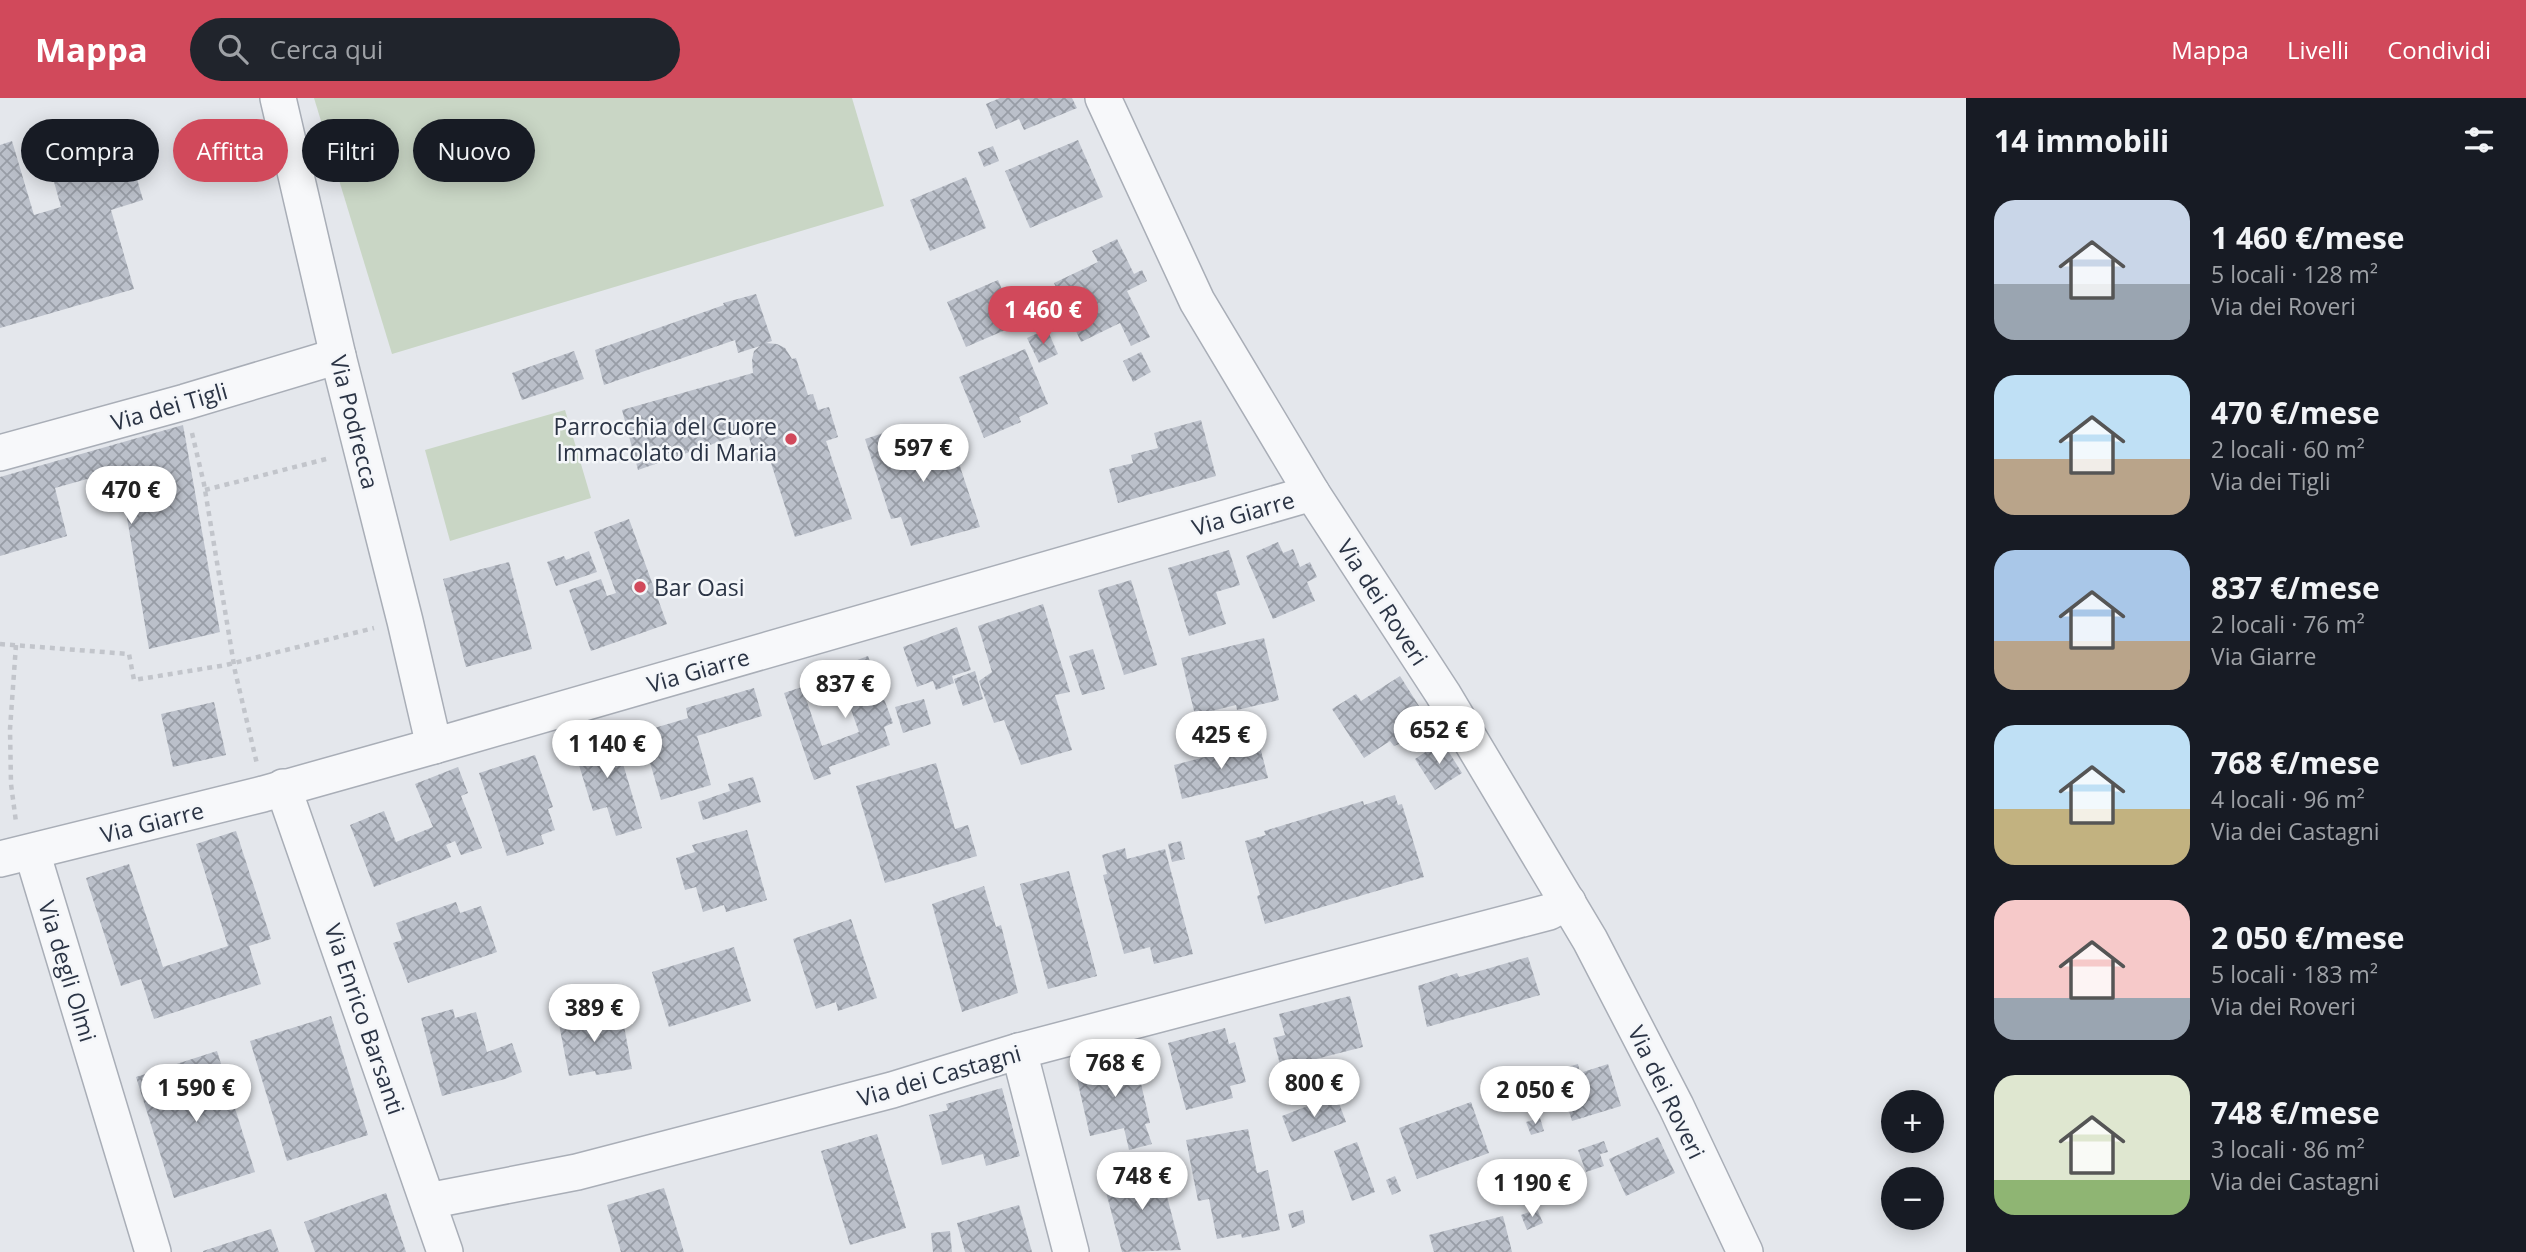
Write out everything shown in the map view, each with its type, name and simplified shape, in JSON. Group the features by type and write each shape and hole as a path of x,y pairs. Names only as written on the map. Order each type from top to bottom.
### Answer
{"street":[{"name":"Via Podrecca","path":"278,98 434,746"},
{"name":"Via dei Roveri","path":"1103,98 1197,300 1312,493 1443,694 1568,902 1676,1106 1745,1252"},
{"name":"Via dei Tigli","path":"0,453 338,356"},
{"name":"Via Giarre","path":"15,856 271,780 434,746 1312,493"},
{"name":"Via Enrico Barsanti","path":"271,780 445,1252"},
{"name":"Via degli Olmi","path":"15,856 153,1252"},
{"name":"Via dei Castagni","path":"428,1202 577,1172 892,1090 1019,1051 1549,912 1568,902"},
{"path":"1019,1051 1071,1252"}],"path":[{"path":"185,402 205,491 234,663 271,780"},
{"path":"205,491 361,448"},
{"path":"0,644 129,654 134,680 234,663 405,621"},
{"path":"15,856 16,821 11,784 10,729 16,645"}],"green space":[{"path":"314,98 852,98 884,206 392,354 340,182 399,182 399,119 320,119"},
{"path":"565,410 591,498 450,541 425,450"}],"building":[{"path":"1000,98 1072,98 1077,108 1024,130 1019,119 996,129 986,104"},
{"path":"1078,140 1103,197 1030,228 1005,171"},
{"path":"12,141 21,171 21,182 24,182 34,215 61,207 54,182 138,182 143,200 111,210 134,289 0,328 0,145"},
{"path":"993,146 999,161 984,167 978,152"},
{"path":"966,177 986,228 930,251 910,200"},
{"path":"1117,239 1134,274 1142,270 1147,281 1127,291 1150,337 1131,346 1120,323 1081,342 1054,283 1098,262 1092,251"},
{"path":"998,280 1017,325 966,347 947,302"},
{"path":"756,294 772,341 766,343 785,348 792,359 796,358 808,395 813,394 818,410 829,407 838,437 826,441 852,519 795,537 769,457 757,461 747,432 638,470 622,410 753,373 754,351 760,346 738,353 735,340 604,385 595,350 724,305 723,303"},
{"path":"1047,329 1058,354 1039,363 1027,338"},
{"path":"1025,349 1048,404 1019,417 1021,422 984,438 959,377"},
{"path":"574,351 584,379 522,400 512,373"},
{"path":"1141,352 1151,372 1133,382 1123,361"},
{"path":"1201,420 1216,476 1118,503 1109,469 1133,463 1131,455 1158,448 1154,433"},
{"path":"911,424 917,440 948,430 980,527 911,546 901,517 891,519 865,439"},
{"path":"183,425 220,632 149,649 119,470 55,488 67,536 0,556 0,477"},
{"path":"629,519 667,624 591,651 569,590 601,579 607,596 616,593 594,532"},
{"path":"1278,542 1283,553 1293,549 1300,567 1310,562 1317,577 1307,582 1315,601 1273,619 1246,556"},
{"path":"1229,550 1240,585 1216,592 1226,624 1189,636 1168,568"},
{"path":"589,551 597,572 556,586 547,562 564,556 566,560"},
{"path":"509,562 532,649 466,667 443,579"},
{"path":"1131,580 1157,665 1124,675 1098,590"},
{"path":"1043,604 1070,692 1055,695 1072,750 1021,765 1004,720 994,723 979,681 992,672 978,626"},
{"path":"957,627 971,670 952,676 954,683 936,690 933,681 917,687 903,647"},
{"path":"1264,638 1279,700 1237,710 1236,705 1195,715 1181,658"},
{"path":"1093,649 1105,689 1082,695 1069,656"},
{"path":"868,656 893,723 884,727 890,745 829,767 831,774 814,780 784,693 802,687 822,746 859,732 836,668"},
{"path":"975,671 983,699 963,706 954,679"},
{"path":"1400,676 1433,728 1430,732 1394,746 1390,741 1364,758 1332,709 1356,694 1361,701"},
{"path":"754,688 762,716 697,736 711,785 661,800 641,732 688,718 686,708"},
{"path":"924,699 931,724 903,733 895,707"},
{"path":"214,702 226,755 173,767 161,714"},
{"path":"613,730 642,828 616,836 607,807 593,811 572,742"},
{"path":"1442,741 1462,773 1435,790 1415,759"},
{"path":"1259,743 1268,778 1182,799 1174,765"},
{"path":"535,755 553,807 548,809 555,830 541,835 544,844 507,856 479,773"},
{"path":"936,763 955,829 968,825 977,856 885,883 856,786"},
{"path":"458,767 468,793 461,796 482,848 461,855 455,841 446,845 451,857 374,887 350,825 384,811 396,842 433,827 415,784"},
{"path":"753,777 761,802 703,820 698,802 730,791 728,784"},
{"path":"1395,795 1398,805 1402,804 1424,877 1265,924 1245,841 1266,835 1264,831 1363,801 1364,805"},
{"path":"747,830 767,900 726,912 724,905 703,912 696,887 685,890 676,858 695,852 692,845"},
{"path":"236,831 271,939 249,946 261,984 154,1019 141,979 121,986 86,878 129,864 163,967 228,946 196,844"},
{"path":"1181,841 1185,859 1172,862 1168,844"},
{"path":"1125,848 1127,859 1165,849 1193,954 1154,964 1150,947 1124,954 1103,875 1107,874 1102,855"},
{"path":"1069,871 1097,976 1048,989 1020,884"},
{"path":"984,886 996,927 1001,925 1018,993 962,1012 932,904"},
{"path":"456,902 460,913 481,906 497,952 408,983 393,943 402,940 396,923"},
{"path":"851,919 877,998 838,1011 836,1002 816,1009 793,939"},
{"path":"734,947 751,1001 669,1027 652,972"},
{"path":"1528,957 1540,995 1427,1027 1418,986 1457,973 1459,977"},
{"path":"1350,996 1363,1047 1281,1068 1273,1038 1285,1035 1279,1014"},
{"path":"453,1009 455,1018 476,1012 487,1052 512,1043 522,1072 442,1096 421,1018"},
{"path":"609,1010 613,1028 624,1026 632,1069 569,1076 558,1019"},
{"path":"331,1016 368,1135 287,1161 250,1041"},
{"path":"1225,1028 1229,1044 1235,1042 1246,1082 1230,1086 1233,1098 1186,1110 1168,1043"},
{"path":"217,1051 255,1172 174,1198 136,1077"},
{"path":"1134,1053 1150,1123 1145,1124 1152,1144 1129,1150 1124,1128 1090,1136 1074,1066"},
{"path":"1578,1064 1580,1073 1608,1064 1621,1106 1572,1121 1556,1070"},
{"path":"1002,1088 1020,1156 986,1166 983,1154 942,1165 929,1115 948,1110 946,1104"},
{"path":"1336,1095 1346,1122 1292,1142 1282,1116"},
{"path":"1471,1102 1489,1153 1417,1179 1399,1128"},
{"path":"1540,1118 1544,1131 1531,1135 1526,1122"},
{"path":"1248,1129 1257,1173 1268,1170 1280,1230 1242,1238 1241,1234 1217,1239 1209,1199 1198,1201 1186,1140"},
{"path":"877,1134 906,1228 850,1245 821,1151"},
{"path":"1658,1137 1675,1173 1626,1196 1609,1159"},
{"path":"1604,1141 1608,1152 1600,1154 1604,1166 1586,1172 1578,1150"},
{"path":"1357,1142 1375,1192 1352,1201 1334,1151"},
{"path":"1159,1166 1181,1250 1122,1252 1103,1181"},
{"path":"1395,1176 1401,1191 1392,1195 1386,1180"},
{"path":"664,1188 684,1252 621,1252 607,1205"},
{"path":"386,1193 406,1252 315,1252 304,1222"},
{"path":"1019,1205 1032,1252 965,1252 957,1223"},
{"path":"1537,1209 1543,1223 1527,1230 1521,1215"},
{"path":"1303,1210 1305,1223 1292,1228 1288,1214"},
{"path":"1503,1216 1512,1252 1434,1252 1429,1235"},
{"path":"271,1229 279,1252 203,1252 203,1251"},
{"path":"950,1231 952,1252 933,1252 931,1233"}],"place":[{"name":"Parrocchia del Cuore Immacolato di Maria","path":"791,439"},
{"name":"Bar Oasi","path":"640,587"}]}
